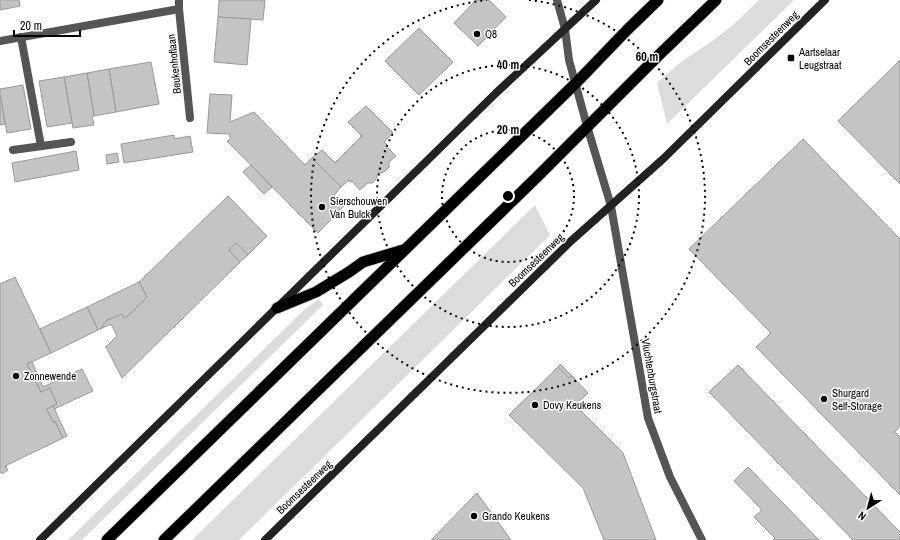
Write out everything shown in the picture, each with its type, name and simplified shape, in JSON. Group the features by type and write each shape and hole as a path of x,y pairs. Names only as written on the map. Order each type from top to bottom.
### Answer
{"highway":[{"path":"107,540 576,83 658,0"},
{"path":"164,540 538,176 716,0"},
{"path":"277,308 316,292 363,262 405,249"}],"main road":[{"path":"40,540 490,99 596,0"},
{"name":"Boomsesteenweg","path":"265,540 566,246 663,159 825,0"}],"street":[{"name":"Beukenhoflaan","path":"180,0 179,9 190,118"},
{"name":"Vluchtenburgstraat","path":"557,0 565,29 569,60 611,206 648,418 670,477 702,540"},
{"path":"0,41 179,9"},
{"path":"21,37 41,146"},
{"path":"13,150 71,142"}],"shaded area":[{"path":"759,0 794,0 667,124 657,83 682,61 732,26"},
{"path":"535,205 550,235 239,540 192,540"},
{"path":"319,299 323,305 82,540 68,540 305,309"}],"building":[{"path":"0,0 19,0 20,6 0,10"},
{"path":"219,0 265,0 263,20 218,17"},
{"name":"Q8","path":"476,0 489,0 506,17 478,46 454,23"},
{"path":"218,17 251,19 247,65 214,62"},
{"path":"419,28 453,62 419,95 385,61"},
{"path":"900,60 900,184 838,121"},
{"path":"151,62 159,104 116,112 109,69"},
{"path":"109,69 116,112 94,116 87,73"},
{"path":"87,73 94,116 92,116 94,125 73,128 64,77"},
{"path":"64,77 72,123 47,127 39,81"},
{"path":"23,85 31,129 7,133 0,89"},
{"path":"0,94 5,124 0,125"},
{"path":"210,94 232,95 230,122 254,112 305,165 312,158 341,187 334,195 345,205 318,233 227,141 230,140 230,134 207,133"},
{"path":"366,106 393,133 384,142 396,156 389,162 389,167 384,172 379,172 377,174 377,178 372,183 368,183 360,190 352,181 351,182 349,180 341,187 312,158 322,150 335,163 362,136 348,122"},
{"path":"174,135 174,139 190,136 193,152 124,163 121,144"},
{"path":"803,139 900,239 900,426 895,432 900,437 900,495 756,347 771,333 689,249"},
{"path":"76,151 79,170 15,182 12,163"},
{"path":"117,153 119,162 107,164 106,155"},
{"path":"251,165 272,187 264,194 243,172"},
{"path":"228,196 267,236 248,255 236,243 229,250 240,262 122,378 106,347 117,336 111,324 100,329 107,320 122,314 124,318 129,315 147,297 139,282"},
{"path":"236,243 248,255 240,262 229,250"},
{"name":"Zonnewende","path":"15,277 51,353 27,364 41,392 50,388 57,404 47,409 53,422 55,421 63,438 5,466 8,470 2,474 0,472 0,284"},
{"path":"139,282 147,297 129,315 124,318 122,314 107,320 98,330 87,307"},
{"path":"87,307 98,330 51,353 40,329"},
{"path":"32,362 43,387 82,369 93,391 54,409 53,406 57,404 50,388 41,392 27,364"},
{"path":"560,364 572,376 569,378 558,367"},
{"path":"738,365 900,532 900,540 853,540 709,392"},
{"path":"558,367 569,378 572,376 588,393 575,405 623,453 656,540 604,540 583,488 509,415"},
{"path":"53,406 67,436 63,438 55,421 53,422 47,409"},
{"path":"748,467 819,540 773,540 775,538 754,517 762,510 734,481"},
{"name":"Grando Keukens","path":"477,493 511,540 431,540"}],"place":[{"name":"Q8","path":"477,34"},
{"name":"Aartselaar Leugstraat","path":"791,58"},
{"name":"Sierschouwen Van Bulck","path":"322,207"},
{"name":"Zonnewende","path":"16,376"},
{"name":"Shurgard Self-Storage","path":"824,399"},
{"name":"Dovy Keukens","path":"535,405"},
{"name":"Grando Keukens","path":"474,516"}]}
